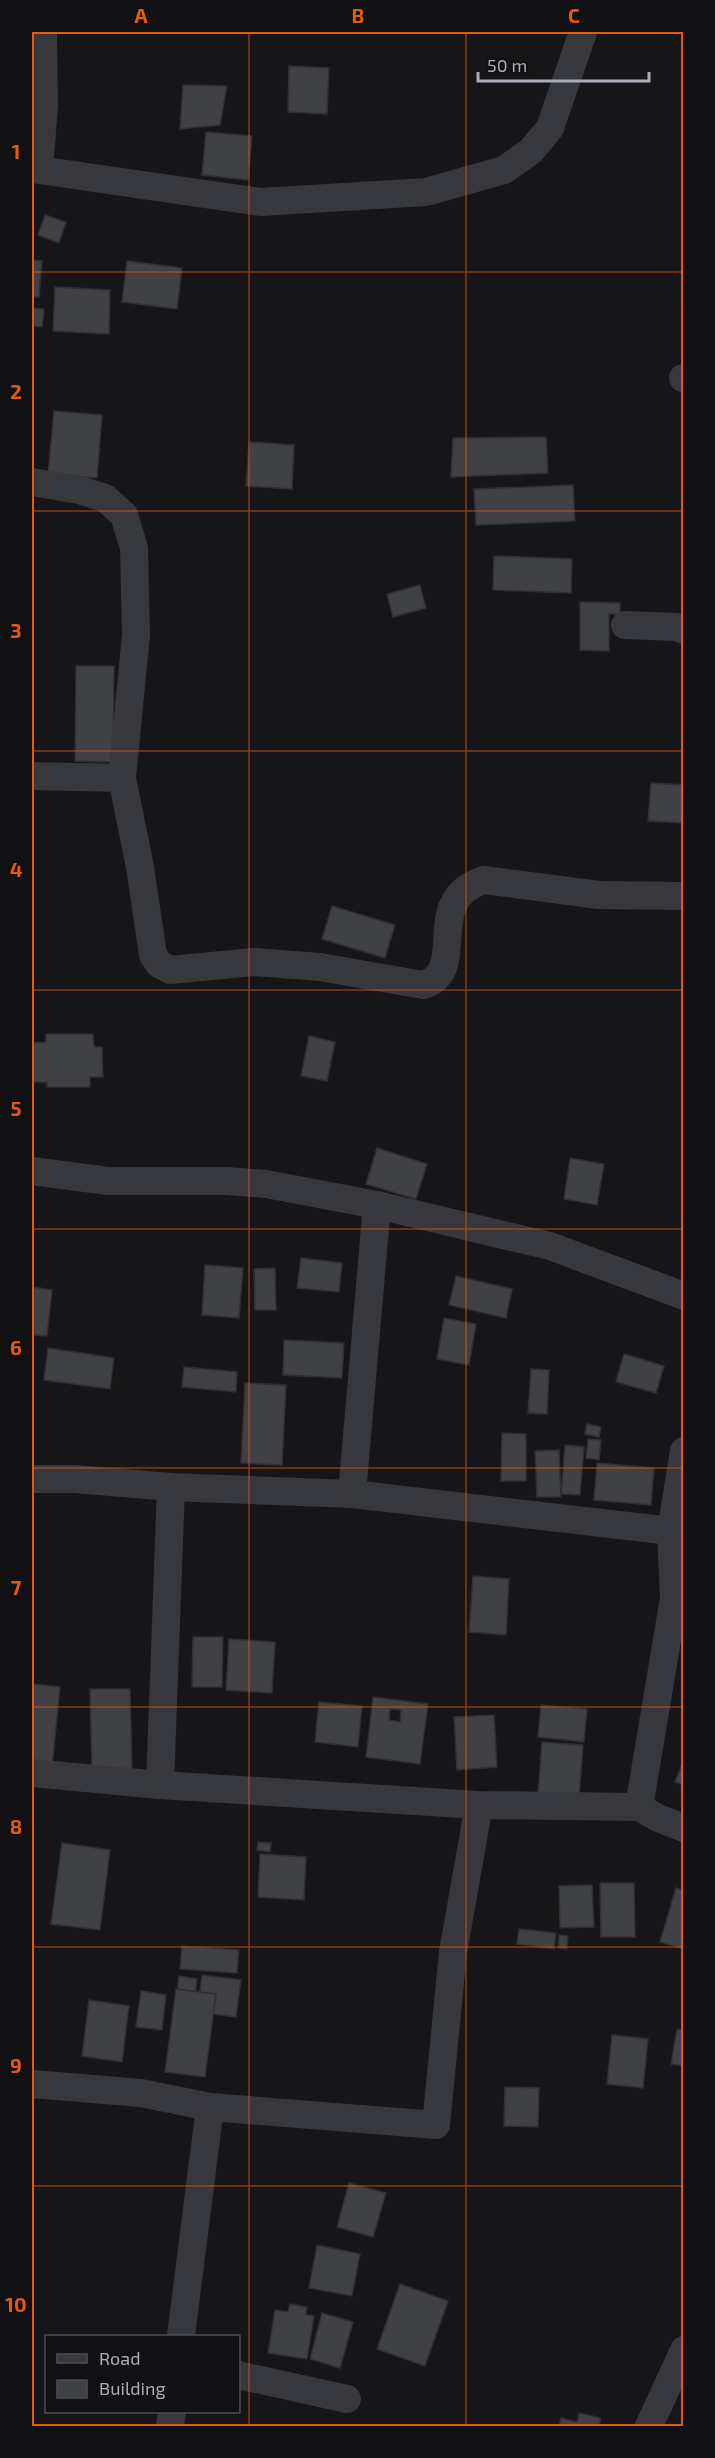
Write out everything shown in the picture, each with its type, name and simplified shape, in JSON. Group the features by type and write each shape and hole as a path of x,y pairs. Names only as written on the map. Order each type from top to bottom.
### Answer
{"street":[{"path":"43,32 44,106 35,169 261,202 426,192 504,170 531,151 550,128 583,32"},
{"path":"32,482 79,490 105,498 124,515 134,548 136,635 122,778 140,867 153,955 159,964 170,970 255,962 320,967 423,985 435,981 442,973 446,958 447,925 454,903 470,884 484,880 599,896 684,896"},
{"path":"625,626 676,627 684,630"},
{"path":"32,776 122,778"},
{"path":"32,1171 108,1181 227,1181 266,1185 376,1205 550,1246 684,1296"},
{"path":"352,1494 376,1205"},
{"path":"639,1807 674,1598 671,1531 684,1451"},
{"path":"32,1479 75,1479 171,1487 352,1494 671,1531"},
{"path":"160,1785 171,1487"},
{"path":"32,1773 160,1785 479,1805 639,1807 658,1818 684,1828"},
{"path":"32,2084 141,2093 210,2107 436,2125 453,1952 479,1805"},
{"path":"181,2335 210,2107"},
{"path":"649,2427 684,2350"},
{"path":"240,2376 347,2399"}],"building":[{"path":"289,66 329,68 327,114 288,112"},
{"path":"183,85 227,86 220,125 180,129"},
{"path":"206,132 252,136 248,180 202,175"},
{"path":"45,215 66,222 59,243 38,235"},
{"path":"32,260 42,261 39,297 32,297"},
{"path":"127,261 182,268 177,309 122,302"},
{"path":"55,287 110,290 109,334 53,331"},
{"path":"32,308 44,309 42,327 32,326"},
{"path":"54,411 102,415 97,478 48,474"},
{"path":"546,437 548,473 451,477 453,438"},
{"path":"249,442 294,445 292,489 246,486"},
{"path":"573,485 575,521 476,525 474,489"},
{"path":"494,556 572,559 571,593 493,590"},
{"path":"420,585 426,608 393,617 387,594"},
{"path":"580,602 620,603 620,614 609,614 609,651 580,650"},
{"path":"76,666 114,666 113,762 75,761"},
{"path":"651,783 684,785 684,823 648,821"},
{"path":"332,906 395,925 385,958 322,939"},
{"path":"46,1034 93,1034 94,1047 102,1047 103,1077 90,1077 90,1087 47,1087 47,1082 32,1082 32,1043 46,1042"},
{"path":"309,1036 335,1042 327,1081 301,1076"},
{"path":"377,1148 427,1164 416,1199 366,1184"},
{"path":"570,1158 604,1164 597,1205 564,1199"},
{"path":"301,1258 342,1263 339,1292 297,1288"},
{"path":"205,1265 243,1268 239,1318 202,1315"},
{"path":"275,1268 276,1310 255,1310 254,1269"},
{"path":"456,1276 512,1289 506,1318 449,1305"},
{"path":"32,1287 52,1290 47,1336 32,1335"},
{"path":"444,1318 476,1324 469,1365 437,1359"},
{"path":"284,1340 344,1343 342,1378 283,1375"},
{"path":"48,1348 114,1358 110,1389 44,1380"},
{"path":"624,1354 664,1366 656,1393 616,1382"},
{"path":"184,1367 237,1372 236,1392 182,1387"},
{"path":"531,1369 549,1370 547,1414 528,1413"},
{"path":"245,1383 286,1385 282,1465 241,1463"},
{"path":"587,1424 601,1427 599,1437 585,1434"},
{"path":"502,1433 526,1434 526,1481 501,1481"},
{"path":"588,1439 601,1440 599,1460 586,1458"},
{"path":"565,1445 584,1447 580,1495 561,1494"},
{"path":"559,1450 561,1497 537,1497 535,1451"},
{"path":"597,1463 654,1468 651,1505 594,1500"},
{"path":"473,1576 509,1579 506,1635 469,1632"},
{"path":"193,1637 223,1637 222,1687 192,1687"},
{"path":"229,1639 275,1642 272,1693 226,1690"},
{"path":"32,1684 60,1687 52,1767 32,1765"},
{"path":"90,1689 130,1689 132,1772 92,1773"},
{"path":"373,1697 428,1704 420,1764 366,1757","holes":["390,1709 401,1710 400,1722 389,1720"]},
{"path":"319,1702 362,1706 358,1747 315,1742"},
{"path":"541,1705 587,1709 584,1742 538,1737"},
{"path":"494,1715 497,1767 457,1770 454,1717"},
{"path":"542,1742 583,1745 579,1798 538,1795"},
{"path":"684,1760 684,1785 675,1782"},
{"path":"258,1842 271,1843 270,1852 257,1850"},
{"path":"62,1843 110,1850 100,1930 51,1924"},
{"path":"260,1854 306,1857 304,1900 258,1897"},
{"path":"600,1883 634,1883 635,1937 601,1937"},
{"path":"592,1885 594,1927 560,1928 559,1886"},
{"path":"676,1888 684,1891 684,1949 660,1942"},
{"path":"519,1929 556,1933 554,1949 517,1944"},
{"path":"559,1935 568,1936 567,1949 558,1948"},
{"path":"182,1946 239,1950 237,1973 180,1969"},
{"path":"202,1975 241,1980 236,2017 197,2012"},
{"path":"179,1976 197,1979 194,2004 176,2002"},
{"path":"176,1989 216,1994 205,2077 165,2072"},
{"path":"141,1991 166,1995 162,2030 136,2027"},
{"path":"89,2000 129,2006 122,2062 82,2056"},
{"path":"677,2029 684,2030 684,2066 671,2064"},
{"path":"612,2035 648,2039 643,2088 607,2084"},
{"path":"505,2087 539,2088 538,2127 504,2126"},
{"path":"349,2183 386,2193 373,2237 337,2227"},
{"path":"317,2245 360,2254 352,2296 309,2288"},
{"path":"400,2284 448,2301 425,2366 377,2349"},
{"path":"290,2304 307,2307 306,2315 314,2316 307,2359 268,2353 275,2310 288,2312"},
{"path":"322,2313 353,2322 340,2368 310,2359"},
{"path":"579,2413 601,2418 599,2426 559,2426 561,2418 577,2422"}]}
